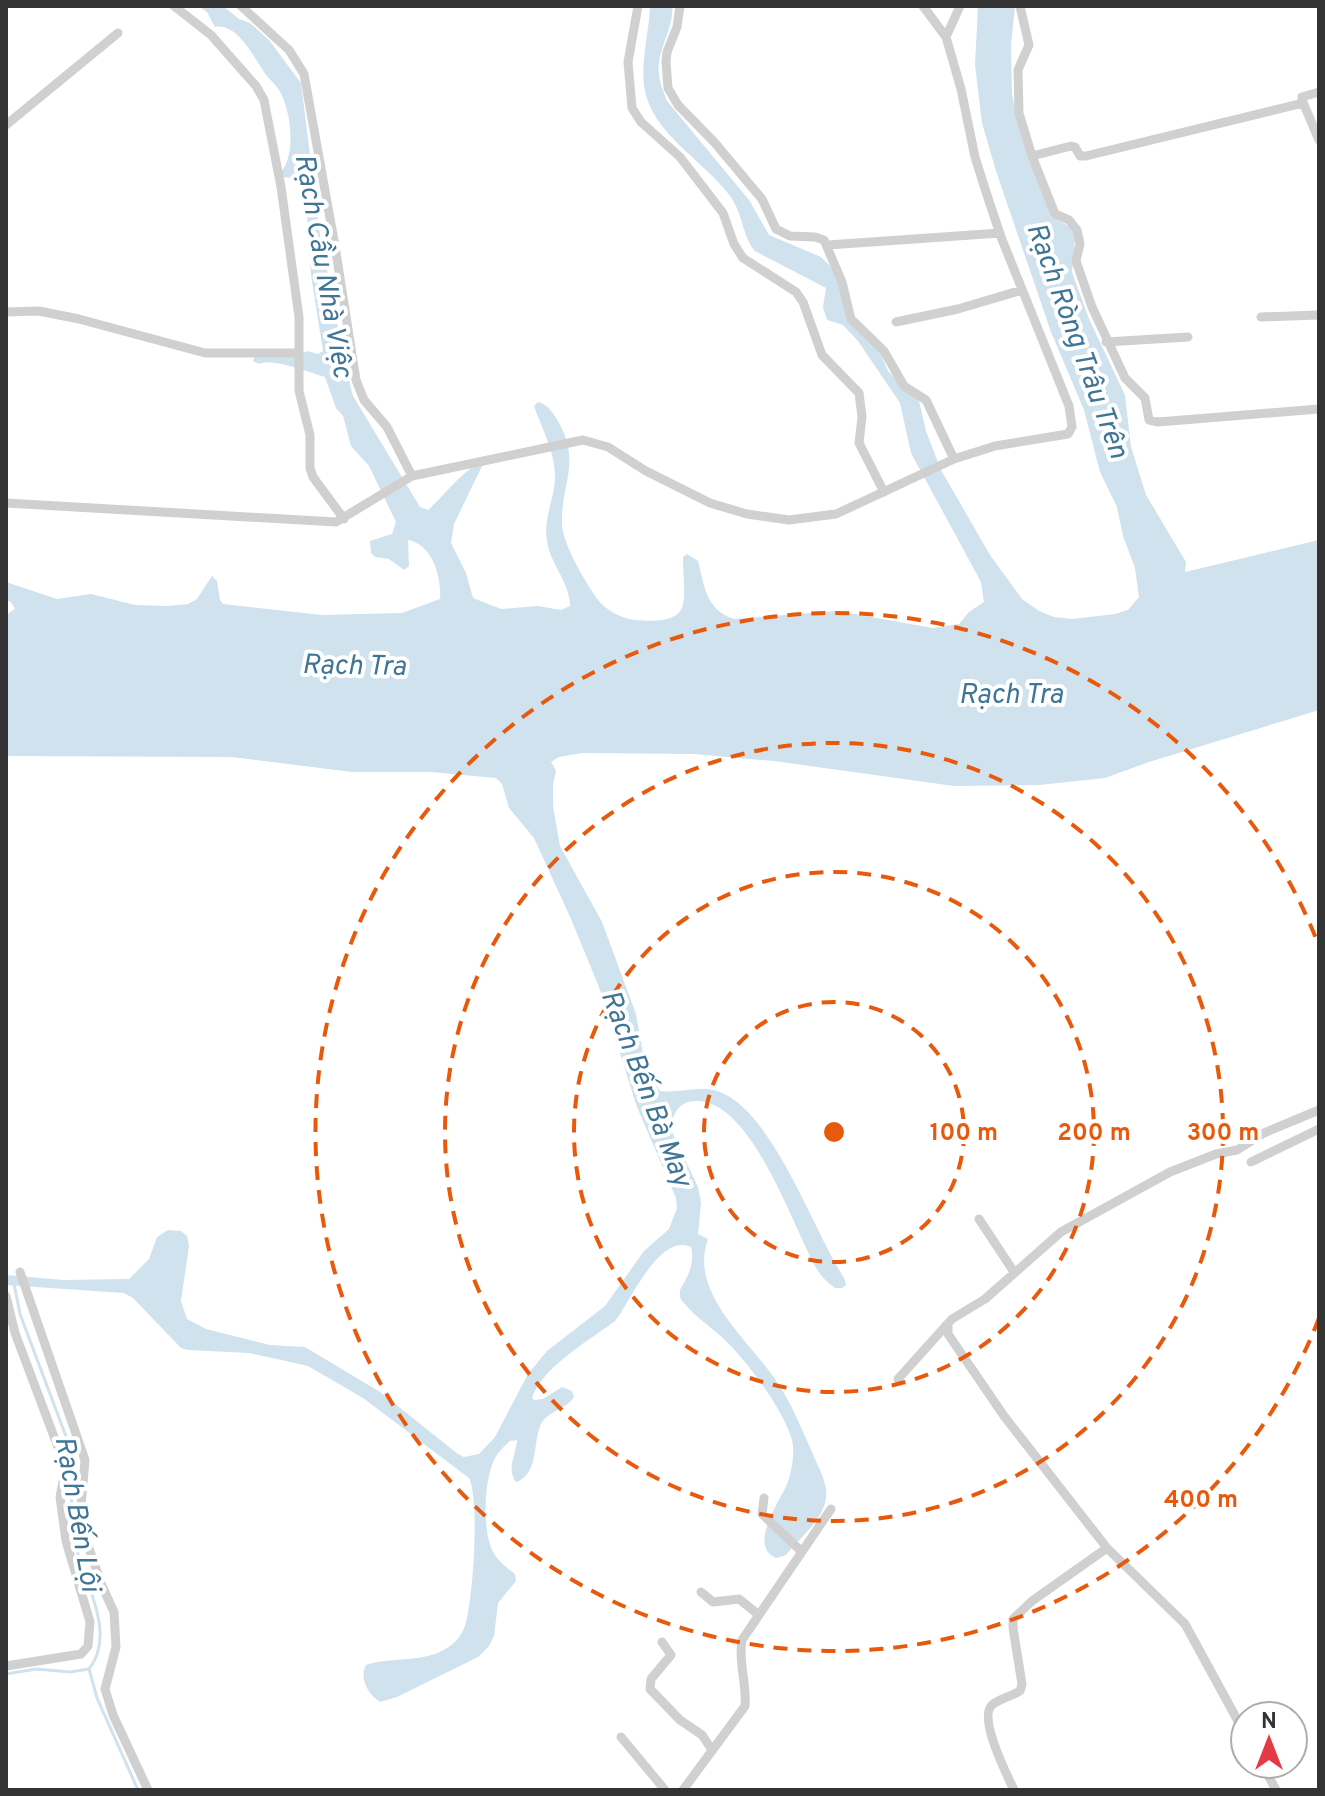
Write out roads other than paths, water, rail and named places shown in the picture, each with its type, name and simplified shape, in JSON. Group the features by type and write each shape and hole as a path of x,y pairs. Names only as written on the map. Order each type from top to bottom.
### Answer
{"street":[{"path":"174,6 211,35 256,86 264,100 281,187 299,317 300,400 310,435 313,477 344,519"},
{"path":"241,6 289,50 304,74 356,380 364,400 387,427 411,477"},
{"path":"638,6 628,62 632,108 641,122 680,157 723,213 734,244 743,258 796,292 803,302 822,355 859,393 862,417 859,443 884,492"},
{"path":"680,6 666,62 668,88 678,105 762,199 776,229 790,236 820,238 828,245 851,319 884,351 904,386 926,400 951,460"},
{"path":"6,503 328,523 344,519 411,477 578,441 608,447 646,471 710,503 747,514 789,520 836,514 951,460 995,446 1068,434 1072,427 1069,406 1000,233 975,157 946,37 923,6"},
{"path":"946,37 960,6"},
{"path":"1020,6 1029,45 1018,70 1018,102 1032,156 1055,214 1069,220 1077,230 1080,244 1076,261 1106,342 1125,378 1145,398 1150,421 1319,409"},
{"path":"6,125 118,33"},
{"path":"1319,92 1302,97 1319,140"},
{"path":"1032,156 1074,146 1079,154 1086,156 1303,103"},
{"path":"828,245 1000,233"},
{"path":"896,322 958,309 1022,290"},
{"path":"6,312 39,311 79,319 205,353 299,354"},
{"path":"1261,317 1319,315"},
{"path":"1106,342 1188,337"},
{"path":"898,1379 952,1319 985,1299 1061,1232 1170,1172 1216,1154 1237,1150 1264,1133 1319,1110"},
{"path":"1251,1162 1319,1129"},
{"path":"979,1219 1014,1272"},
{"path":"22,1274 85,1460 82,1528 114,1612 116,1647 105,1689 113,1715 148,1790"},
{"path":"6,1296 15,1333 62,1458 65,1472 60,1497 66,1541 90,1622 88,1646 81,1654 6,1666"},
{"path":"948,1326 948,1334 977,1380 1107,1548 1185,1624 1229,1705"},
{"path":"764,1498 762,1514 799,1549"},
{"path":"683,1790 745,1706 746,1693 739,1656 742,1640 799,1549 831,1509"},
{"path":"1014,1790 988,1720 992,1705 1020,1691 1022,1684 1013,1619 1032,1601 1107,1548"},
{"path":"701,1592 713,1602 739,1599 759,1615"},
{"path":"662,1642 671,1655 651,1679 650,1689 680,1720 702,1735 712,1750"},
{"path":"621,1737 665,1790"}],"water":[{"name":"Rạch Tra","path":"198,6 223,6 239,19 250,23 269,40 301,83 323,259 332,285 341,350 353,396 420,507 428,510 466,472 480,463 482,466 454,524 451,543 466,573 473,598 501,609 538,606 561,610 570,606 567,589 547,541 546,525 555,470 534,406 538,402 548,407 555,416 569,450 562,509 566,542 598,600 620,616 655,621 677,614 684,598 683,557 687,554 698,561 712,603 724,615 734,619 837,611 933,628 959,624 969,612 984,602 981,582 911,453 900,403 858,341 843,325 827,320 823,307 826,288 755,251 730,196 657,118 649,103 643,76 650,6 672,6 659,68 667,101 749,200 769,235 821,257 835,271 848,320 880,352 888,371 919,401 926,431 941,470 990,555 1022,599 1054,617 1072,619 1128,610 1139,597 1135,568 1123,536 1117,507 1100,472 1084,410 1051,332 982,123 975,65 978,6 1015,6 1011,45 1012,94 1018,122 1052,217 1072,228 1075,240 1072,272 1089,319 1125,395 1131,447 1146,495 1186,562 1185,572 1319,540 1319,710 1105,778 1039,785 954,786 774,761 694,754 582,753 559,757 551,762 556,771 553,806 560,846 602,922 636,1014 646,1071 660,1091 698,1089 720,1092 739,1104 758,1123 791,1175 844,1278 846,1285 835,1288 818,1271 770,1171 736,1122 717,1107 697,1101 678,1108 670,1128 698,1187 701,1203 698,1234 708,1239 704,1259 714,1297 787,1399 821,1473 826,1499 817,1519 786,1555 776,1558 768,1552 765,1533 788,1482 793,1456 792,1440 773,1400 753,1372 724,1339 681,1299 680,1290 691,1264 691,1247 679,1245 668,1250 647,1272 615,1321 556,1365 537,1387 534,1400 543,1399 562,1387 572,1391 574,1397 543,1421 528,1473 516,1482 513,1477 517,1440 510,1441 494,1460 486,1493 489,1543 500,1561 515,1574 516,1581 498,1603 494,1636 489,1646 478,1657 397,1697 380,1702 366,1686 366,1665 441,1652 455,1642 465,1626 474,1551 474,1507 469,1478 363,1398 308,1366 249,1353 181,1348 133,1298 124,1293 6,1285 6,1275 64,1280 129,1279 149,1259 157,1237 168,1230 181,1231 187,1236 189,1246 181,1301 187,1319 206,1329 270,1345 305,1347 380,1392 464,1457 479,1454 495,1437 528,1374 547,1351 605,1306 644,1251 669,1229 677,1208 676,1198 637,1107 599,987 571,919 534,838 509,808 502,784 496,778 431,772 352,772 232,757 6,756 6,615 15,609 6,600 6,582 57,599 91,594 135,605 168,606 188,604 197,599 212,576 217,581 223,604 322,615 402,613 440,599 434,563 416,543 408,540 409,566 404,570 389,559 375,557 371,553 370,541 392,534 396,522 369,466 351,446 343,416 336,408 325,377 282,364 253,361 255,356 298,356 307,351 318,354 323,351 311,275 305,184 304,179 282,177 280,173 289,156 290,132 287,109 279,90 238,36 231,30 215,27 207,12"}],"waterway":[{"name":"Rạch Bến Lội","path":"6,1674 36,1669 70,1672 89,1669 97,1655 100,1639 95,1605 74,1539 70,1447 20,1314 14,1284"},
{"path":"89,1669 97,1698 138,1790"}],"water label":[{"name":"Rạch Cầu Nhà Việc","path":"322,266"},
{"name":"Rạch Ròng Trâu Trên","path":"1076,341"},
{"name":"Rạch Bến Bà May","path":"645,1089"}]}
